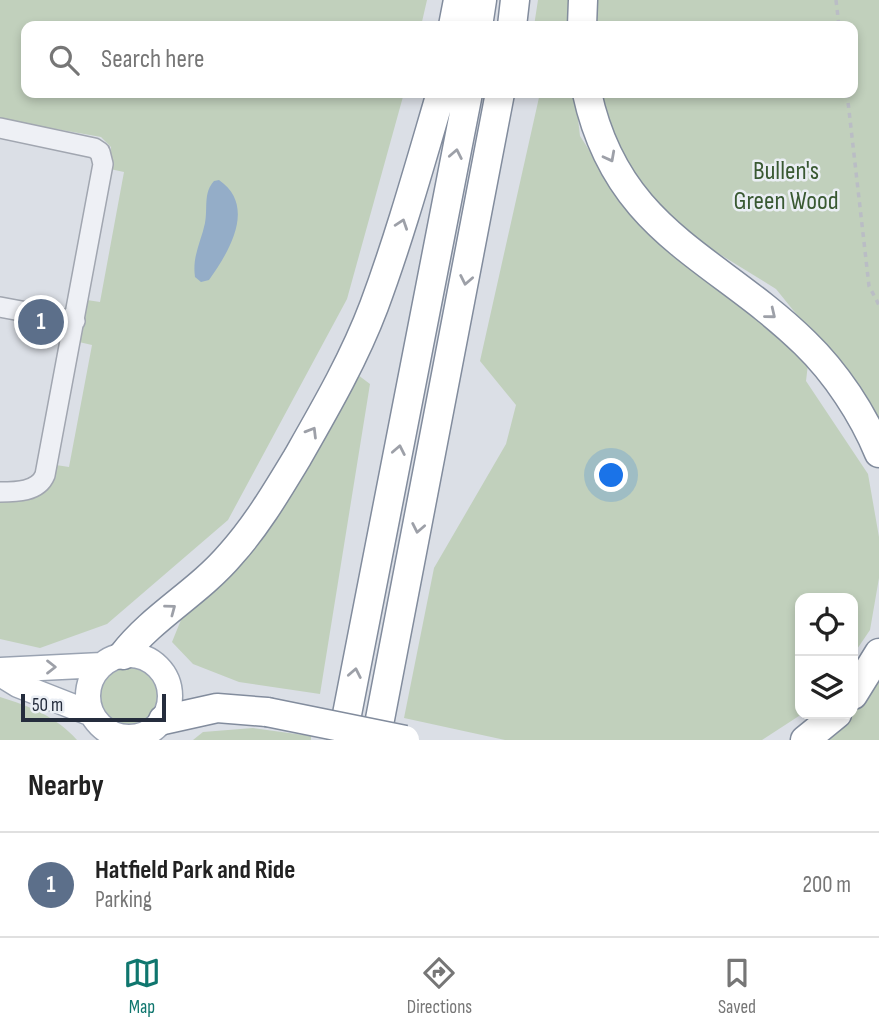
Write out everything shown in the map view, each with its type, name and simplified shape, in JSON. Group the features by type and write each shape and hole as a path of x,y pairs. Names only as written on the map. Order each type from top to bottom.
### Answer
{"highway":[{"path":"454,21 458,0"},
{"path":"479,21 482,0"},
{"path":"513,21 516,0"},
{"path":"582,21 583,0"},
{"path":"112,660 141,632 193,592 230,555 266,508 327,407 373,308 413,191 439,98"},
{"path":"342,740 467,98"},
{"path":"376,740 499,98"},
{"path":"589,98 604,146 614,166 658,226 773,315 806,344 830,371 853,404 879,453"},
{"path":"858,687 879,653"},
{"path":"158,729 217,708 267,712 405,740"},
{"path":"805,740 831,719"}],"main road":[{"path":"146,659 164,674 170,697 158,729 134,737 111,736 92,714 18,685 0,672 146,659"},
{"path":"92,714 89,688 112,660"}],"lane":[{"path":"0,128 88,146 100,152 102,158 75,321 43,481 30,489 0,492"},
{"path":"0,307 75,321"}],"path":[{"path":"836,0 838,21"},
{"path":"848,98 869,286 879,305"}],"green space":[{"path":"0,0 427,0 422,21 21,21 21,98 403,98 347,299 228,520 107,624 40,648 0,639 0,501 20,500 37,495 49,484 56,465 69,467 92,345 79,342 87,300 100,302 124,172 110,169 111,147 101,137 0,119"},
{"path":"538,0 570,0 569,21 535,21"},
{"name":"Bullen's Green Wood","path":"597,0 879,0 879,430 865,399 776,289 674,226 622,158 603,98 858,98 858,21 597,21"},
{"path":"539,98 576,98 580,136 626,207 680,260 750,312 808,364 806,381 868,474 879,537 879,578 870,630 858,648 858,593 795,593 795,719 762,740 505,740 404,718 434,568 506,444 516,405 480,361"},
{"path":"354,372 370,384 320,694 239,682 193,664 172,642 185,610"},
{"path":"123,668 135,668 145,672 153,680 157,696 153,712 145,720 135,724 123,724 113,720 105,712 101,702 101,690 105,680 113,672"},
{"path":"879,668 879,740 818,740 846,719 858,719 858,705"},
{"path":"0,697 42,713 61,725 77,740 0,740"},
{"path":"253,728 311,736 311,740 193,740 203,732"}],"water":[{"path":"219,180 230,191 236,203 236,229 217,269 209,280 201,282 195,277 196,256 205,223 208,191 214,181"}],"place":[{"name":"Hatfield Park and Ride","path":"41,322"}]}
